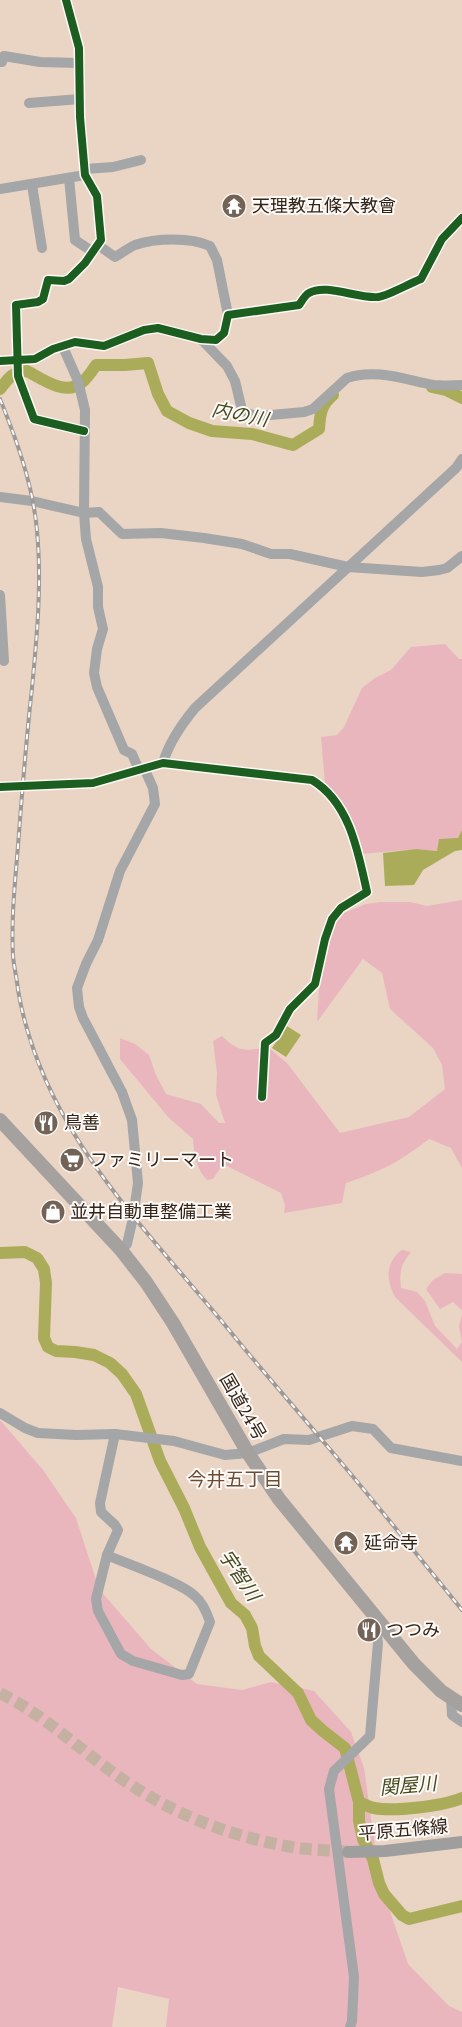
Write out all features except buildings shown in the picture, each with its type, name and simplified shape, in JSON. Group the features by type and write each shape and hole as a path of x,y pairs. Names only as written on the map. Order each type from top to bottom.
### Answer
{"highway":[{"name":"国道24号","path":"0,1120 122,1250 173,1323 248,1453 279,1499 414,1664 441,1691 456,1702"}],"main road":[{"name":"平原五條線","path":"348,1852 385,1851 462,1842"}],"street":[{"path":"66,0 79,48 85,172 98,196 101,240 96,249 69,278 64,280 48,280 43,299 38,302 16,305 18,368 34,419 84,431"},
{"path":"0,62 2,62 4,56 40,62 79,63"},
{"path":"29,103 80,99"},
{"path":"0,189 69,178 85,172 142,160"},
{"path":"18,368 53,349 75,342 104,346 144,330 158,328 200,339 216,340 224,333 228,315 217,260 210,246 180,240 151,240 135,245 115,257 75,240 69,178"},
{"path":"32,185 42,248"},
{"path":"228,315 300,305 308,293 319,289 375,297 387,295 400,287 421,279 442,239 462,218"},
{"path":"200,339 227,366 235,381 242,410 252,416 270,416 304,412 312,409 347,378 353,376 386,375 441,386 462,385"},
{"path":"63,347 84,398 84,513 86,539 98,587 98,607 103,629 97,649 94,673 97,687 124,750 132,754 142,770 152,788 155,804 120,871 98,940 77,988 79,1007 83,1018 122,1092 132,1120 138,1183 127,1244 122,1250"},
{"path":"0,360 18,368"},
{"path":"163,763 166,750 195,708 456,468 462,459"},
{"path":"0,497 84,513 99,512 122,534 161,534 204,538 242,544 271,554 290,554 348,568 422,572 447,568 462,556"},
{"path":"0,595 4,661"},
{"path":"0,788 93,783 163,763 312,780 322,786 340,808 347,821 367,892 341,908 332,919 324,939 315,984 290,1009 276,1035 265,1043 262,1097"},
{"path":"0,1413 25,1428 38,1433 115,1434 174,1441 225,1455 248,1453 284,1439 309,1440 352,1426 372,1430 391,1448 445,1456 462,1461"},
{"path":"106,1555 182,1587 195,1596 208,1614 210,1622 189,1674 182,1675 133,1661 121,1654 98,1611 96,1600 106,1555 118,1530 101,1512 100,1503 115,1434"},
{"path":"350,2027 354,1977 342,1876 334,1836 330,1783 334,1771 370,1736 378,1643 374,1617"},
{"path":"456,1702 452,1715 462,1722"}],"shaded area":[{"path":"445,644 459,659 462,659 462,830 458,838 437,851 416,849 361,854 325,784 321,737 337,735 344,727 362,688 375,678 391,670 411,647"},
{"path":"462,830 462,850 455,851 423,870 414,885 385,886 383,853 416,849 437,851 439,839 458,838"},
{"path":"462,900 462,1168 451,1148 429,1139 390,1165 346,1183 342,1203 284,1213 285,1205 281,1193 223,1164 213,1179 207,1180 198,1166 193,1139 168,1117 120,1059 120,1038 135,1044 149,1055 156,1075 166,1094 201,1104 219,1123 225,1123 216,1095 217,1073 213,1041 222,1036 238,1048 248,1050 268,1047 287,1063 340,1133 409,1117 445,1089 442,1065 433,1048 390,1009 382,973 363,959 317,1022 319,990 328,942 338,919 344,913 366,904 410,902 427,906"},
{"path":"287,1026 301,1035 286,1057 272,1048"},
{"path":"402,1250 411,1252 402,1268 400,1277 401,1288 417,1292 425,1301 435,1326 457,1349 462,1342 462,1362 395,1297 390,1284 389,1272 392,1260"},
{"path":"445,1273 462,1274 462,1310 453,1302 440,1309 426,1289 433,1280"},
{"path":"462,1315 462,1342 459,1326"},
{"path":"0,1420 43,1470 76,1518 99,1589 151,1649 197,1684 242,1690 271,1682 314,1691 351,1732 364,1768 380,1882 408,1964 449,2006 462,2012 462,2027 166,2027 169,1999 118,1987 112,2027 0,2027"}],"waterway":[{"name":"内の川","path":"0,389 11,376 22,371 27,371 54,385 68,388 75,387 83,381 96,365 148,363 158,394 167,411 189,423 212,431 252,434 293,445 319,429 322,410 326,402 333,395"},
{"name":"内の川","path":"432,387 446,390 462,398"},
{"name":"宇智川","path":"0,1253 25,1252 37,1258 44,1269 46,1283 44,1338 48,1347 56,1351 94,1355 110,1363 122,1374 136,1394 160,1461 184,1508 200,1547 231,1603 245,1615 252,1628 259,1656 298,1693 311,1720 345,1748 359,1802 359,1821 363,1839 373,1859 384,1894 402,1915 409,1919 462,1906"},
{"name":"関屋川","path":"359,1802 374,1808 406,1809 431,1806 462,1798"}],"tunnel":[{"path":"0,1693 45,1721 136,1788 179,1812 225,1830 273,1844 348,1852"}],"railway":[{"path":"0,399 28,480 35,514 38,551 37,629 13,928 13,956 18,990 30,1040 49,1087 73,1131 100,1173 163,1252 358,1482 462,1610"}],"cycle path":[{"path":"66,0 79,48 80,117 85,175 97,196 101,240 85,263 69,279 64,281 48,280 43,299 38,302 16,305 18,376 34,419 84,431"},
{"path":"0,361 35,359 53,349 75,342 104,346 144,330 158,328 201,339 216,340 224,333 228,315 299,305 308,294 316,290 333,290 370,297 383,296 421,279 442,239 462,218"},
{"path":"0,787 93,783 163,763 312,780 325,790 344,815 356,845 367,892 341,908 332,919 325,939 315,984 290,1009 276,1035 265,1043 262,1097"}],"place":[{"name":"天理教五條大教會","path":"234,206"},
{"name":"鳥善","path":"46,1123"},
{"name":"ファミリーマート","path":"72,1160"},
{"name":"並井自動車整備工業","path":"53,1212"},
{"name":"延命寺","path":"346,1543"},
{"name":"つつみ","path":"369,1630"}],"district":[{"name":"今井五丁目","path":"235,1479"}]}
